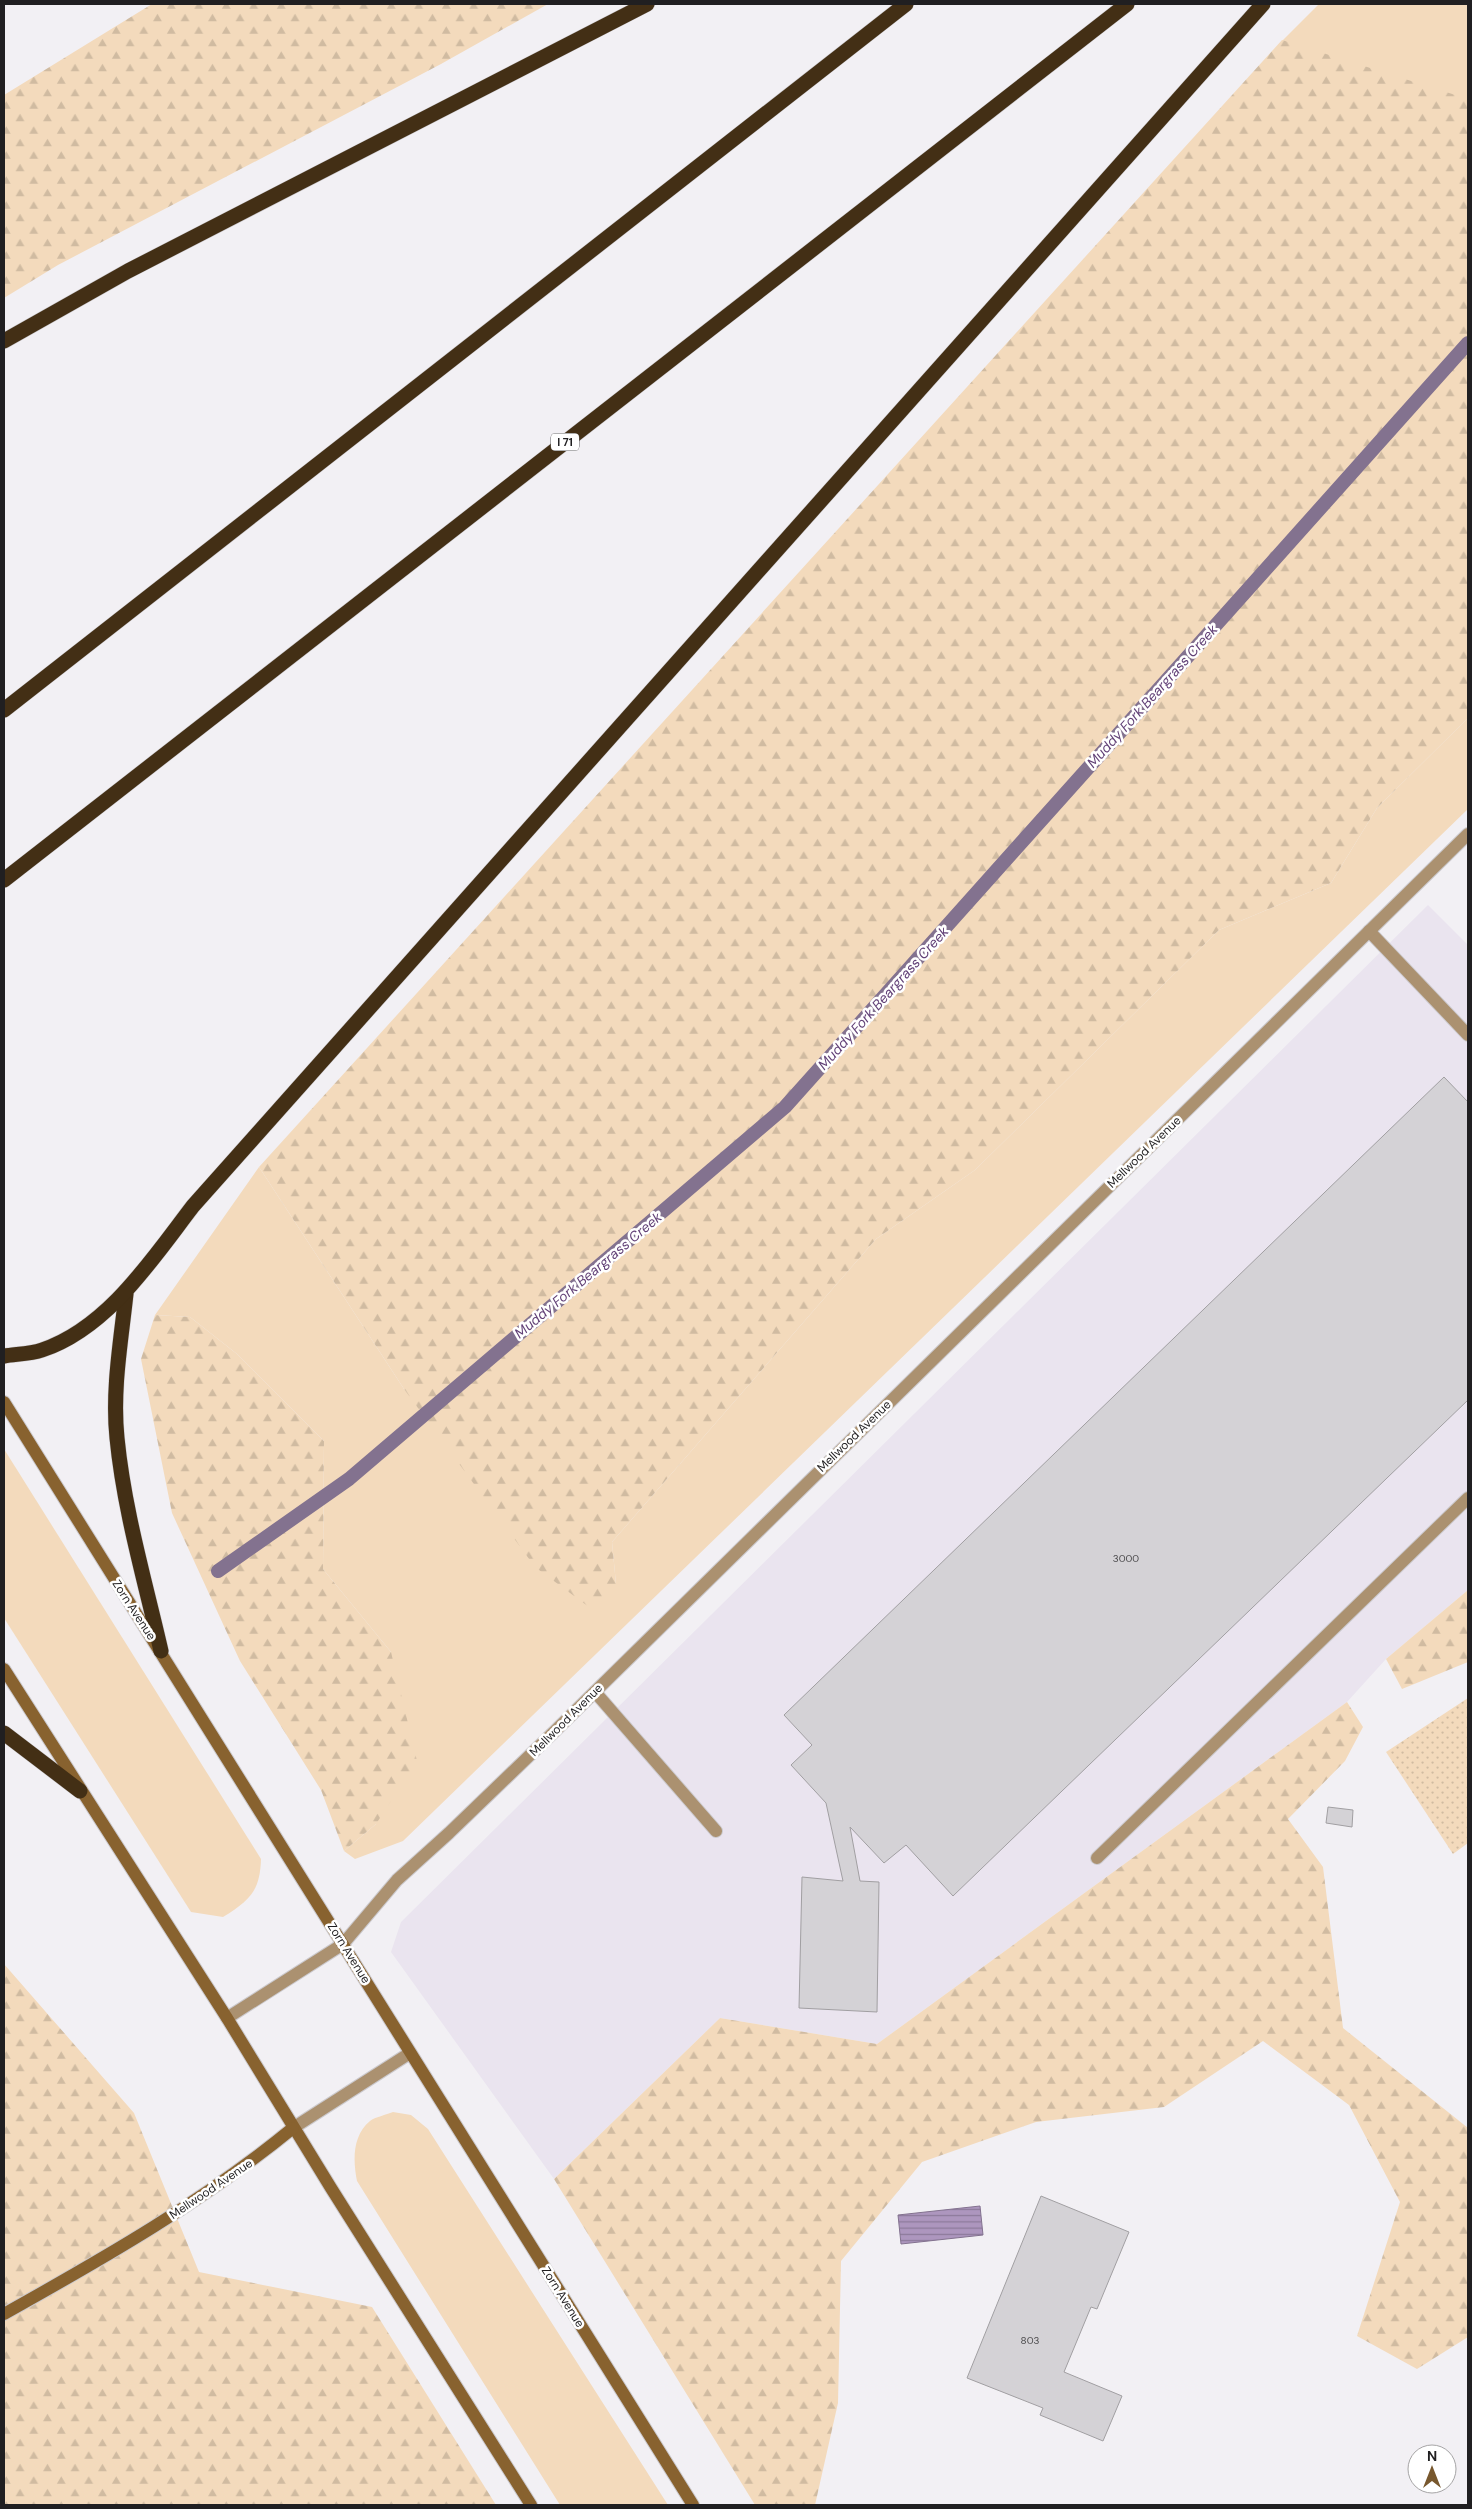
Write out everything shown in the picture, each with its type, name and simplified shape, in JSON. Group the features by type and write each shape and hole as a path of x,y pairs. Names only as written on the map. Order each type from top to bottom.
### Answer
{"highway":[{"path":"4,341 128,271 647,4"},
{"path":"4,710 906,4"},
{"name":"I 71","path":"4,880 1127,4"},
{"path":"4,1356 41,1350 63,1340 126,1294 193,1206 1263,4"},
{"path":"126,1294 117,1375 117,1437 126,1501 161,1651"},
{"path":"4,1733 80,1791"}],"main road":[{"name":"Zorn Avenue","path":"4,1402 100,1559 161,1651 693,2505"},
{"path":"4,1669 80,1791 227,2018 293,2128 531,2505"},
{"name":"Mellwood Avenue","path":"4,2314 180,2211 255,2159 293,2128"}],"street":[{"name":"Mellwood Avenue","path":"227,2018 343,1944 397,1880 449,1834 1468,834"},
{"path":"1369,931 1468,1035"},
{"path":"1098,1858 1468,1498"},
{"path":"594,1692 716,1831"},
{"name":"Mellwood Avenue","path":"293,2128 410,2053"}],"shaded area":[{"path":"1428,905 1468,945 1468,1590 1386,1659 1347,1702 877,2044 720,2018 554,2179 391,1952 401,1922"},
{"path":"980,2206 983,2235 901,2244 898,2215"}],"green space":[{"path":"152,4 548,4 441,64 58,265 4,298 4,95"},
{"path":"1319,4 1468,4 1468,102 1278,45"},
{"path":"1282,40 1468,99 1468,718 1377,808 1331,883 1219,930 975,1170 876,1239 612,1542 616,1584 597,1613 535,1567 404,1389 259,1167"},
{"path":"1468,718 1468,809 403,1841 355,1859 344,1851 376,1824 391,1652 323,1569 324,1441 237,1354 190,1317 155,1315 259,1167 404,1389 616,1584 612,1542 876,1239 975,1170 1219,930 1331,883 1377,808"},
{"path":"155,1315 190,1317 237,1354 324,1441 323,1569 391,1652 417,1761 376,1824 344,1851 321,1790 240,1661 172,1513 141,1359"},
{"path":"4,1449 261,1859 256,1887 252,1894 247,1900 223,1917 191,1912 4,1618"},
{"path":"1468,1590 1468,1662 1402,1689 1386,1659"},
{"path":"1468,1698 1468,1843 1453,1854 1386,1752"},
{"path":"1347,1702 1363,1727 1345,1761 1288,1819 1323,1867 1343,2028 1468,2128 1468,2337 1417,2369 1357,2336 1400,2202 1349,2105 1263,2041 1164,2107 1036,2122 922,2162 841,2261 838,2403 815,2505 755,2505 554,2179 720,2018 877,2044"},
{"path":"4,1964 134,2113 199,2272 372,2307 496,2505 4,2505"},
{"path":"393,2112 411,2115 428,2129 668,2505 560,2505 357,2181 355,2149 360,2134 370,2121"}],"building":[{"path":"1444,1077 1468,1102 1468,1400 953,1896 906,1845 884,1863 850,1827 860,1881 879,1882 877,2012 799,2008 802,1877 843,1881 826,1803 791,1765 812,1745 784,1715"},
{"path":"1328,1807 1353,1810 1352,1827 1326,1823"},
{"path":"1041,2196 1129,2232 1097,2309 1091,2307 1064,2372 1122,2396 1103,2441 1040,2415 1043,2408 967,2378"}],"waterway":[{"name":"Muddy Fork Beargrass Creek","path":"218,1571 349,1479 785,1107 1468,343"}]}
